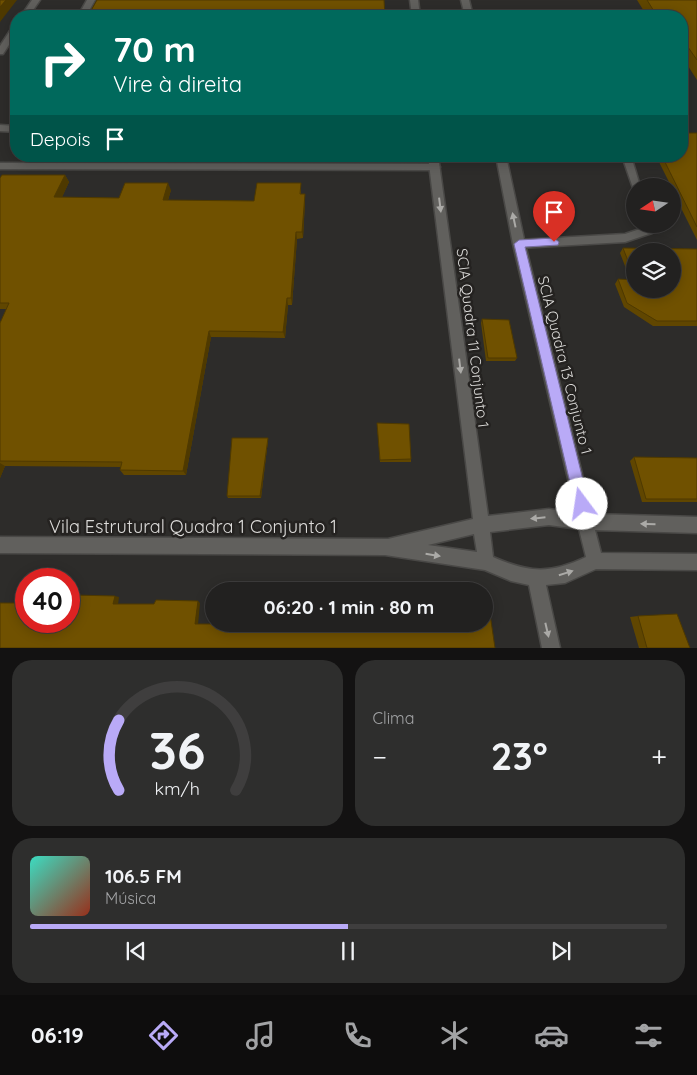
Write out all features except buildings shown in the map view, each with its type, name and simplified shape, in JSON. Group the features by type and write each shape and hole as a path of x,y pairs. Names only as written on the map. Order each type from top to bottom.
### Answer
{"street":[{"path":"0,52 10,37"},
{"path":"178,168 180,162"},
{"path":"205,167 206,162"},
{"path":"0,166 178,168 434,162"},
{"name":"SCIA Quadra 11 Conjunto 1","path":"434,162 486,562"},
{"name":"SCIA Quadra 13 Conjunto 1","path":"502,162 519,244 587,522 594,561"},
{"path":"385,547 480,525 549,517 587,522 697,525"},
{"name":"Vila Estrutural Quadra 1 Conjunto 1","path":"0,544 385,547"},
{"path":"385,547 486,562 511,573 536,578 565,575 594,561 697,562"},
{"path":"536,578 551,648"}],"lane":[{"path":"628,162 633,178"},
{"path":"519,244 625,238 639,233"}],"route":[{"path":"554,242 519,244 582,504"}]}
